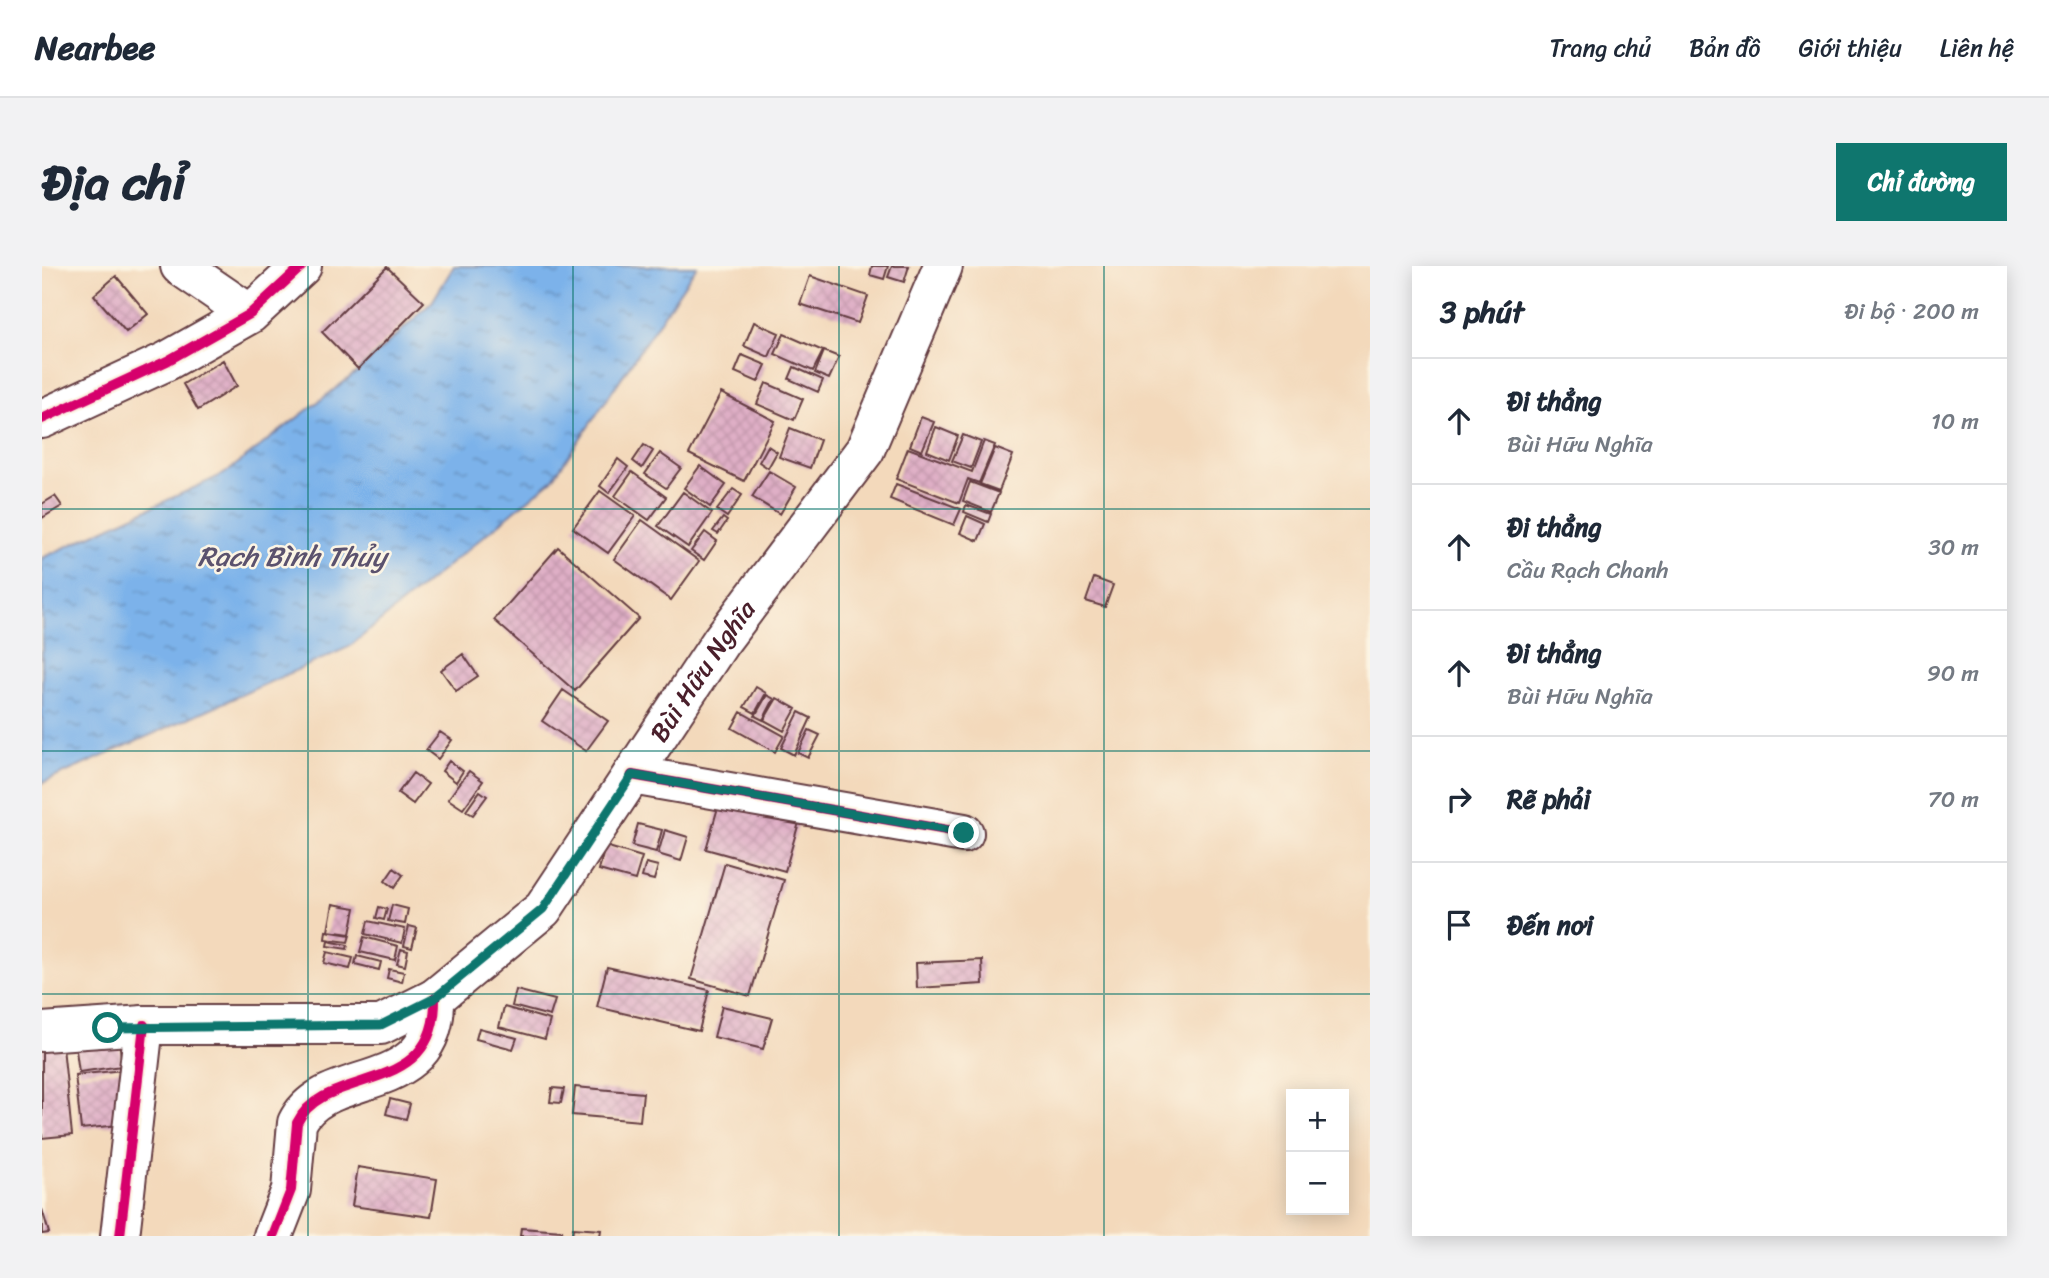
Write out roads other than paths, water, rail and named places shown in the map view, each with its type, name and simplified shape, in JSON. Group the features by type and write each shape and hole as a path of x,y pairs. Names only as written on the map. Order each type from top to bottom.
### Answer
{"main road":[{"path":"180,266 250,314"},
{"path":"42,419 167,361 250,314 302,266"},
{"name":"Bùi Hữu Nghĩa","path":"154,1025 381,1025 435,998 543,909 722,641 865,450 943,266"},
{"path":"632,775 964,833"},
{"path":"273,1236 291,1190 297,1124 307,1106 325,1096 375,1080 410,1058 431,1032 435,998"},
{"path":"42,1032 154,1025 120,1236"}],"water":[{"name":"Rạch Bình Thủy","path":"454,266 697,266 552,480 349,647 42,783 42,558 224,474 357,372 432,302"}]}
